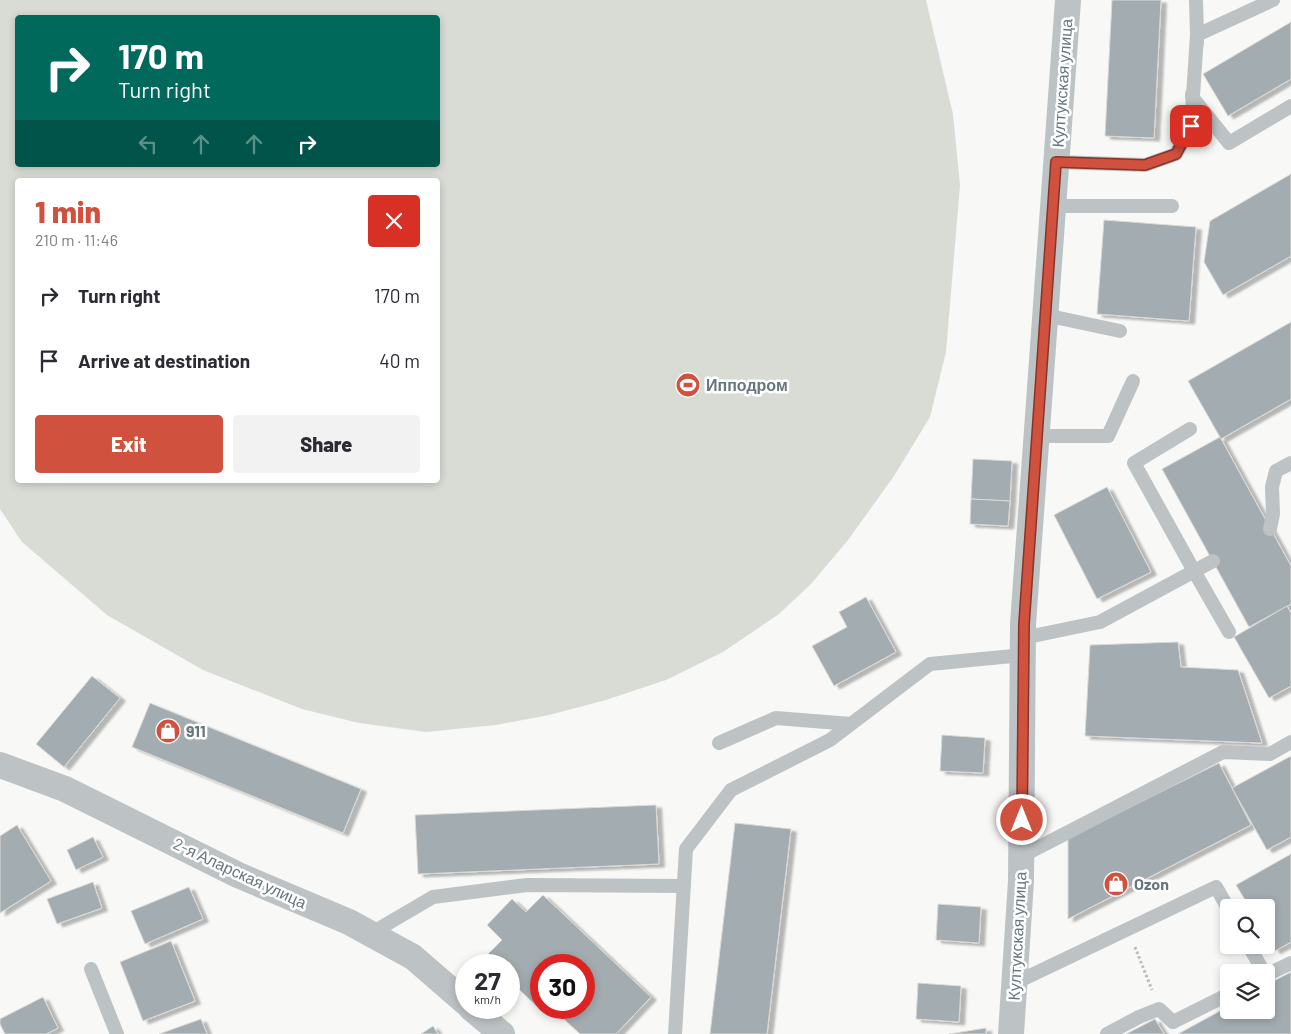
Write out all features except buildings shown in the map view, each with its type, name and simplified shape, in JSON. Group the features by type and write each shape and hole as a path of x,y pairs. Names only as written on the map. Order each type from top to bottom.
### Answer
{"street":[{"name":"Култукская улица","path":"1011,1034 1022,856 1023,646 1068,0"},
{"name":"2-я Аларская улица","path":"0,765 65,789 238,875 349,922 413,957 455,994"},
{"path":"484,1019 502,1034"}],"lane":[{"path":"1056,162 1145,165 1176,154 1191,126 1197,35 1196,0"},
{"path":"1197,35 1273,0"},
{"path":"1192,97 1229,143 1291,106"},
{"path":"1053,206 1172,206"},
{"path":"1046,315 1120,331"},
{"path":"1037,436 1108,436 1133,381"},
{"path":"1190,429 1134,463 1229,632"},
{"path":"1270,529 1273,514 1272,487 1276,471 1291,463"},
{"path":"675,1034 686,849 731,790 830,740 930,664 1023,646 1100,622 1213,561"},
{"path":"719,744 776,718 851,724"},
{"path":"1022,856 1223,752 1270,754 1291,742"},
{"path":"370,934 433,897 527,885 684,886"},
{"path":"1015,983 1216,887 1223,899"},
{"path":"1275,970 1291,963"},
{"path":"91,969 117,1034"},
{"path":"1107,1034 1159,1010 1173,1022 1220,998"}],"path":[{"path":"1128,930 1159,1010"}],"shaded area":[{"name":"Ипподром","path":"0,0 926,0 953,114 960,185 946,352 930,417 894,476 848,540 811,584 779,614 723,652 666,680 606,700 549,715 496,725 426,732 359,723 302,709 203,670 107,615 22,542 0,509"}],"place":[{"name":"Ипподром","path":"688,385"},
{"name":"911","path":"168,731"},
{"name":"Ozon","path":"1116,884"}],"route":[{"path":"1022,820 1024,624 1056,162 1145,165 1176,154 1191,126"}]}
